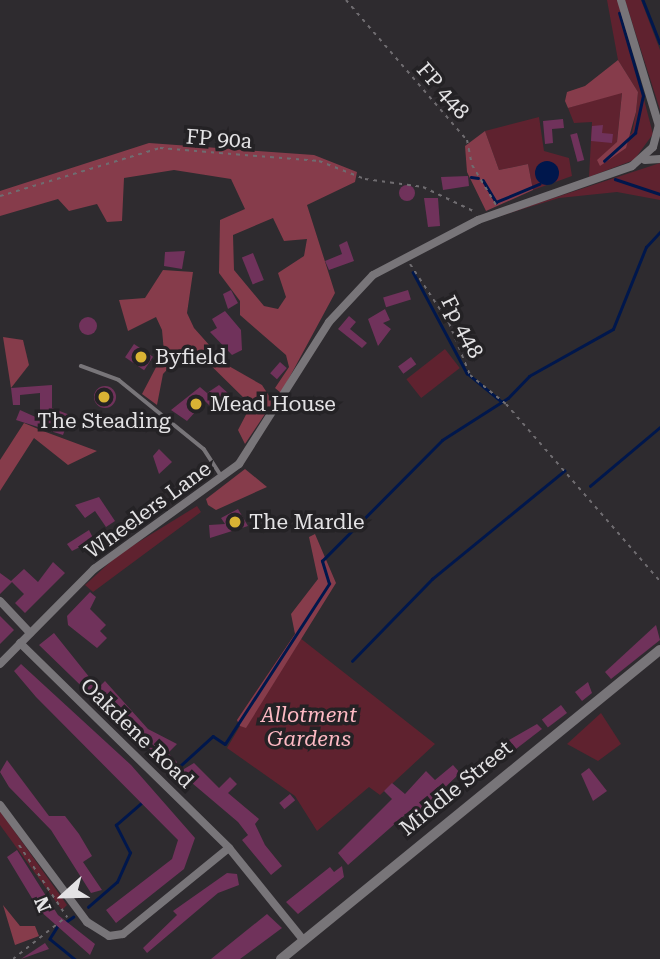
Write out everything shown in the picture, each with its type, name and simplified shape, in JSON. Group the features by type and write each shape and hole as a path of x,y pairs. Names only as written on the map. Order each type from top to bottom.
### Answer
{"street":[{"path":"621,0 659,127 645,160"},
{"name":"Wheelers Lane","path":"0,664 117,550 223,479 249,452 348,295 406,257 478,220 645,160 660,159"},
{"path":"0,601 30,633"},
{"name":"Oakdene Road","path":"20,643 229,848 304,941"},
{"name":"Middle Street","path":"281,959 660,650"},
{"path":"0,805 77,908 109,936 123,933 229,848"}],"lane":[{"path":"81,366 120,380 204,449 223,479"}],"path":[{"name":"FP 448","path":"346,0 467,140 472,165 500,211"},
{"name":"FP 90a","path":"0,196 160,148 319,161 365,179 417,185 436,194 466,202 478,220"},
{"name":"Fp 448","path":"406,257 449,323 470,375 506,404 660,582"},
{"path":"13,959 77,908"}],"green space":[{"path":"607,0 618,0 653,134 634,160 589,177 592,122 574,123 568,108 622,92 617,142 632,133 636,112 638,92 618,60"},
{"path":"625,0 641,0 660,50 660,110"},
{"path":"539,117 544,151 569,158 572,176 533,190 528,164 499,170 485,131"},
{"path":"660,163 660,200 617,192 559,198 490,219"},
{"path":"445,349 460,368 421,398 406,379"},
{"path":"197,506 201,512 93,592 85,585 119,554"},
{"name":"Allotment Gardens","path":"295,634 435,744 380,795 369,787 317,831 295,796 227,748 240,726 237,720"},
{"path":"601,713 621,744 598,761 567,744"},
{"path":"0,811 67,905 62,910 0,825"}],"shaded area":[{"path":"618,60 638,92 636,112 626,148 600,166 597,160 617,142 622,93 568,108 565,101 567,92 585,86"},
{"path":"485,131 499,170 528,164 533,190 486,211 467,172 465,146"},
{"path":"149,143 314,155 357,172 355,182 307,205 335,293 281,393 275,388 289,367 286,355 240,315 240,301 219,273 220,220 245,209 231,179 174,170 124,178 122,221 107,222 97,204 69,211 58,199 0,216 0,191","holes":["273,218 284,241 307,239 304,256 278,273 286,297 278,309 264,306 234,270 233,235"]},
{"path":"163,270 193,272 187,313 194,328 227,365 262,385 273,402 245,444 238,430 251,405 190,345 163,374 157,405 142,394 164,352 162,330 156,317 128,331 119,300 145,298"},
{"path":"3,337 23,340 29,365 11,388"},
{"path":"24,423 97,451 68,465 34,438 0,491 0,460"},
{"path":"245,469 267,487 216,510 208,505 206,499"},
{"path":"315,534 336,583 246,728 240,726 237,720 295,634 291,614 318,579 309,537"},
{"path":"3,905 20,926 35,926 39,936 15,945"}],"water":[{"path":"547,161 556,164 559,173 556,182 547,185 538,182 535,173 538,164"}],"building":[{"path":"563,119 564,128 552,129 553,143 545,144 543,121"},
{"path":"603,125 602,133 613,134 612,143 591,141 592,126"},
{"path":"577,133 584,160 577,162 570,135"},
{"path":"468,176 469,186 443,190 441,177"},
{"path":"407,185 415,193 407,201 399,193"},
{"path":"424,198 438,198 440,226 428,227"},
{"path":"347,241 354,261 329,270 325,261 342,254 339,245"},
{"path":"185,251 182,269 164,266 165,252"},
{"path":"253,253 264,280 253,284 242,257"},
{"path":"231,290 238,303 228,309 223,294"},
{"path":"408,290 411,300 386,307 383,298"},
{"path":"385,309 390,320 383,323 391,329 378,346 368,319"},
{"path":"225,311 241,330 242,350 232,355 210,332 217,328 212,319"},
{"path":"349,316 356,322 350,329 367,343 362,348 338,329"},
{"path":"84,317 92,317 97,326 95,333 84,335 79,330 79,322"},
{"name":"Byfield","path":"134,344 153,357 144,370 125,357"},
{"path":"411,357 416,364 403,374 398,366"},
{"path":"280,362 287,368 277,379 270,373"},
{"path":"52,385 52,408 70,415 63,435 16,420 20,410 40,419 40,393 20,395 20,405 13,405 11,388"},
{"name":"Mead House","path":"219,385 229,394 214,410 205,401 187,421 171,410 200,387 207,393"},
{"name":"The Steading","path":"105,386 113,389 116,397 113,405 105,408 97,405 94,397 97,389"},
{"path":"159,449 172,462 159,474 153,456"},
{"path":"99,497 115,521 106,527 95,511 85,518 75,505"},
{"name":"The Mardle","path":"238,509 248,526 210,538 209,525 225,524 221,518"},
{"path":"89,530 94,540 72,551 67,544"},
{"path":"53,562 65,573 25,613 15,603 24,594 12,582 0,594 0,573 11,581 24,569 38,582"},
{"path":"90,592 96,597 90,609 106,625 100,631 107,638 97,648 68,625 67,616"},
{"path":"0,616 14,630 0,644"},
{"path":"656,625 660,640 611,679 605,672"},
{"path":"54,633 98,688 105,681 148,729 177,744 168,753 177,762 169,771 39,645"},
{"path":"21,664 131,765 195,838 184,869 116,923 106,910 172,859 178,840 36,697 14,671"},
{"path":"588,682 592,693 582,701 575,692"},
{"path":"561,705 567,713 548,727 542,719"},
{"path":"537,724 542,729 516,749 509,740"},
{"path":"7,760 49,816 65,816 79,834 92,856 83,862 102,890 91,893 51,830 9,787 0,772"},
{"path":"194,763 219,788 230,777 237,784 228,793 259,819 255,824 265,845 282,866 271,875 242,840 248,835 238,822 179,772"},
{"path":"453,765 460,773 412,819 406,814 348,865 338,853 392,799 384,791 392,783 405,794 426,771 435,780"},
{"path":"589,768 607,791 593,801 581,774"},
{"path":"290,794 295,800 284,809 279,803"},
{"path":"17,850 58,915 95,944 90,955 39,910 7,857"},
{"path":"342,866 344,877 298,914 286,902 330,867 334,872"},
{"path":"227,873 237,874 239,885 218,893 147,953 143,948 177,915 173,911"},
{"path":"267,914 282,928 240,959 211,959"},
{"path":"45,943 49,949 21,959"}],"waterway":[{"path":"643,0 660,43"},
{"path":"604,161 635,133 643,96 619,13"},
{"path":"471,177 478,178"},
{"path":"615,179 660,194"},
{"path":"483,180 496,202 539,184"},
{"path":"169,776 213,736 225,744 329,584 322,561 442,440 508,398 529,376 613,329 646,247 660,232"},
{"path":"413,272 467,373 502,402"},
{"path":"590,486 660,427"},
{"path":"352,661 432,579 564,471"},
{"path":"88,907 117,882 130,853 116,825 142,802"},
{"path":"64,923 73,917"},
{"path":"58,926 50,939 75,959"}],"place":[{"name":"Byfield","path":"141,357"},
{"name":"The Steading","path":"104,397"},
{"name":"Mead House","path":"196,404"},
{"name":"The Mardle","path":"235,522"}]}
